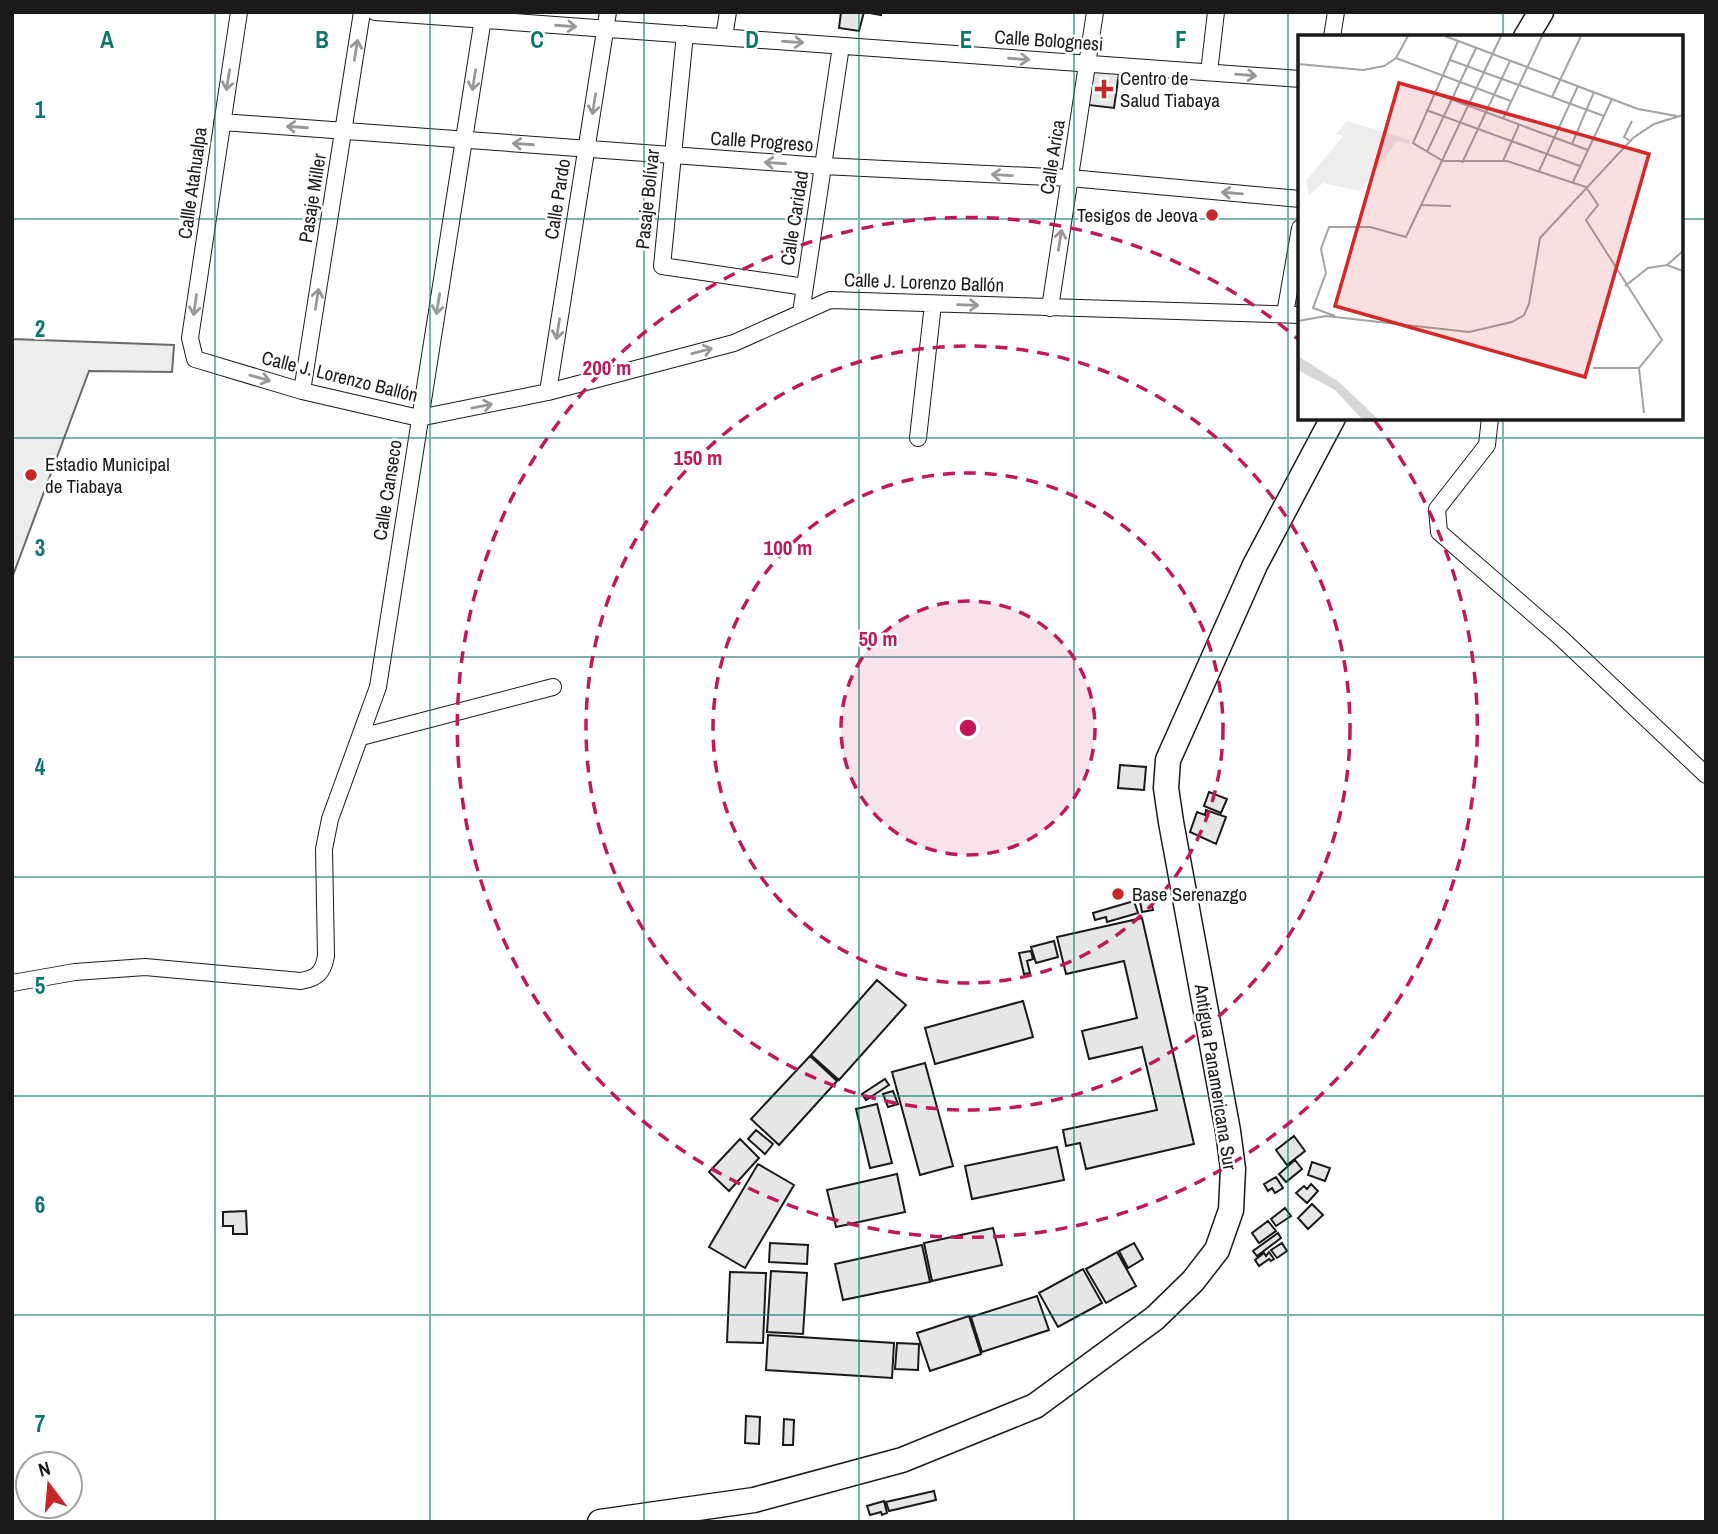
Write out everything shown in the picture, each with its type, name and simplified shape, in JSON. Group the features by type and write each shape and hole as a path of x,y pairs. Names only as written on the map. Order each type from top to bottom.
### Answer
{"main road":[{"path":"1527,35 1541,12"},
{"name":"Antigua Panamericana Sur","path":"600,1522 754,1500 889,1464 1035,1406 1155,1318 1193,1281 1217,1250 1231,1210 1233,1169 1171,822 1166,788 1168,760 1179,729 1255,565 1332,420"}],"street":[{"name":"Callle Atahualpa","path":"195,359 190,338 239,12"},
{"name":"Pasaje Miller","path":"302,391 362,12"},
{"name":"Calle Bolognesi","path":"375,12 607,20 685,34 1298,79"},
{"path":"724,37 728,12"},
{"name":"Calle Arica","path":"1050,308 1095,12"},
{"path":"1209,72 1216,12"},
{"path":"1332,35 1336,12"},
{"name":"Calle Canseco","path":"12,983 75,972 145,967 301,981 316,978 324,969 327,956 324,849 330,819 378,687 484,16"},
{"name":"Calle Pardo","path":"548,392 607,20"},
{"name":"Pasaje Bolívar","path":"685,34 662,267 805,287"},
{"name":"Calle Caridad","path":"801,313 841,46"},
{"name":"Calle Progreso","path":"222,122 823,166 1070,178 1298,199"},
{"path":"1293,315 1298,253"},
{"name":"Calle J. Lorenzo Ballón","path":"195,359 302,391 419,418 548,392 734,343 830,300 1293,315"},
{"path":"918,438 933,303"},
{"path":"1490,420 1487,445 1437,509 1439,532 1561,638 1706,775"},
{"path":"361,737 553,687"}],"shaded area":[{"name":"Estadio Municipal de Tiabaya","path":"12,339 174,345 172,372 89,371 12,578"}],"building":[{"path":"841,12 864,12 859,31 839,28"},
{"name":"Centro de Salud Tiabaya","path":"1094,69 1119,73 1114,108 1088,105"},
{"path":"1120,765 1146,767 1144,790 1118,788"},
{"path":"1209,792 1227,799 1221,813 1204,806"},
{"path":"1206,810 1226,817 1216,844 1190,832 1197,812 1205,815"},
{"path":"1150,898 1153,910 1142,912 1140,901"},
{"path":"1134,901 1138,913 1107,922 1106,917 1095,920 1093,913"},
{"path":"1142,918 1194,1144 1086,1169 1080,1143 1066,1146 1063,1130 1157,1110 1142,1047 1089,1059 1082,1031 1137,1018 1124,961 1066,974 1057,937"},
{"path":"1054,941 1058,957 1036,963 1031,947"},
{"path":"1031,951 1033,959 1027,961 1030,973 1024,974 1019,953"},
{"path":"877,980 906,1005 839,1080 811,1055"},
{"path":"1023,1001 1033,1037 935,1064 925,1028"},
{"path":"810,1056 837,1081 779,1145 751,1119"},
{"path":"925,1063 953,1166 920,1175 892,1072"},
{"path":"885,1079 889,1085 866,1100 862,1094"},
{"path":"893,1091 898,1104 888,1107 883,1094"},
{"path":"877,1104 892,1163 870,1168 856,1109"},
{"path":"756,1130 773,1144 765,1154 748,1139"},
{"path":"1294,1136 1305,1151 1287,1165 1276,1150"},
{"path":"740,1139 759,1158 729,1191 709,1172"},
{"path":"1057,1147 1064,1180 972,1199 965,1166"},
{"path":"1295,1160 1302,1169 1286,1182 1279,1174"},
{"path":"1312,1162 1330,1168 1325,1181 1308,1175"},
{"path":"758,1164 794,1185 745,1268 709,1247"},
{"path":"897,1174 905,1212 836,1227 827,1190"},
{"path":"1276,1177 1283,1188 1275,1193 1272,1188 1268,1191 1264,1184"},
{"path":"1311,1184 1318,1191 1307,1203 1296,1193 1304,1186 1307,1189"},
{"path":"1312,1204 1323,1215 1308,1229 1298,1218"},
{"path":"1285,1208 1291,1216 1276,1226 1271,1219"},
{"path":"246,1211 247,1234 233,1234 233,1226 223,1226 223,1212"},
{"path":"1268,1221 1276,1231 1259,1243 1252,1233"},
{"path":"993,1228 1002,1265 932,1281 924,1243"},
{"path":"1278,1233 1281,1238 1257,1256 1253,1251"},
{"path":"770,1243 808,1245 807,1264 769,1262"},
{"path":"1134,1243 1143,1259 1128,1268 1119,1251"},
{"path":"1282,1243 1287,1251 1277,1258 1271,1250"},
{"path":"922,1245 930,1282 843,1300 835,1264"},
{"path":"1117,1252 1136,1286 1106,1303 1086,1269"},
{"path":"1269,1252 1274,1259 1269,1259 1259,1266 1255,1260"},
{"path":"1083,1269 1102,1303 1058,1327 1039,1293"},
{"path":"771,1271 807,1273 803,1334 767,1332"},
{"path":"730,1272 766,1273 763,1343 727,1342"},
{"path":"1037,1296 1049,1330 982,1352 971,1317"},
{"path":"969,1316 981,1354 930,1371 917,1333"},
{"path":"768,1335 894,1343 892,1378 766,1370"},
{"path":"897,1343 919,1344 918,1370 895,1369"},
{"path":"746,1416 760,1417 759,1444 745,1443"},
{"path":"784,1419 794,1420 793,1445 783,1445"},
{"path":"934,1491 936,1500 889,1511 886,1502"},
{"path":"884,1501 887,1513 870,1515 867,1506"}],"place":[{"name":"Centro de Salud Tiabaya","path":"1104,89"},
{"name":"Tesigos de Jeova","path":"1212,215"},
{"name":"Estadio Municipal de Tiabaya","path":"31,475"},
{"name":"Base Serenazgo","path":"1118,894"}]}
